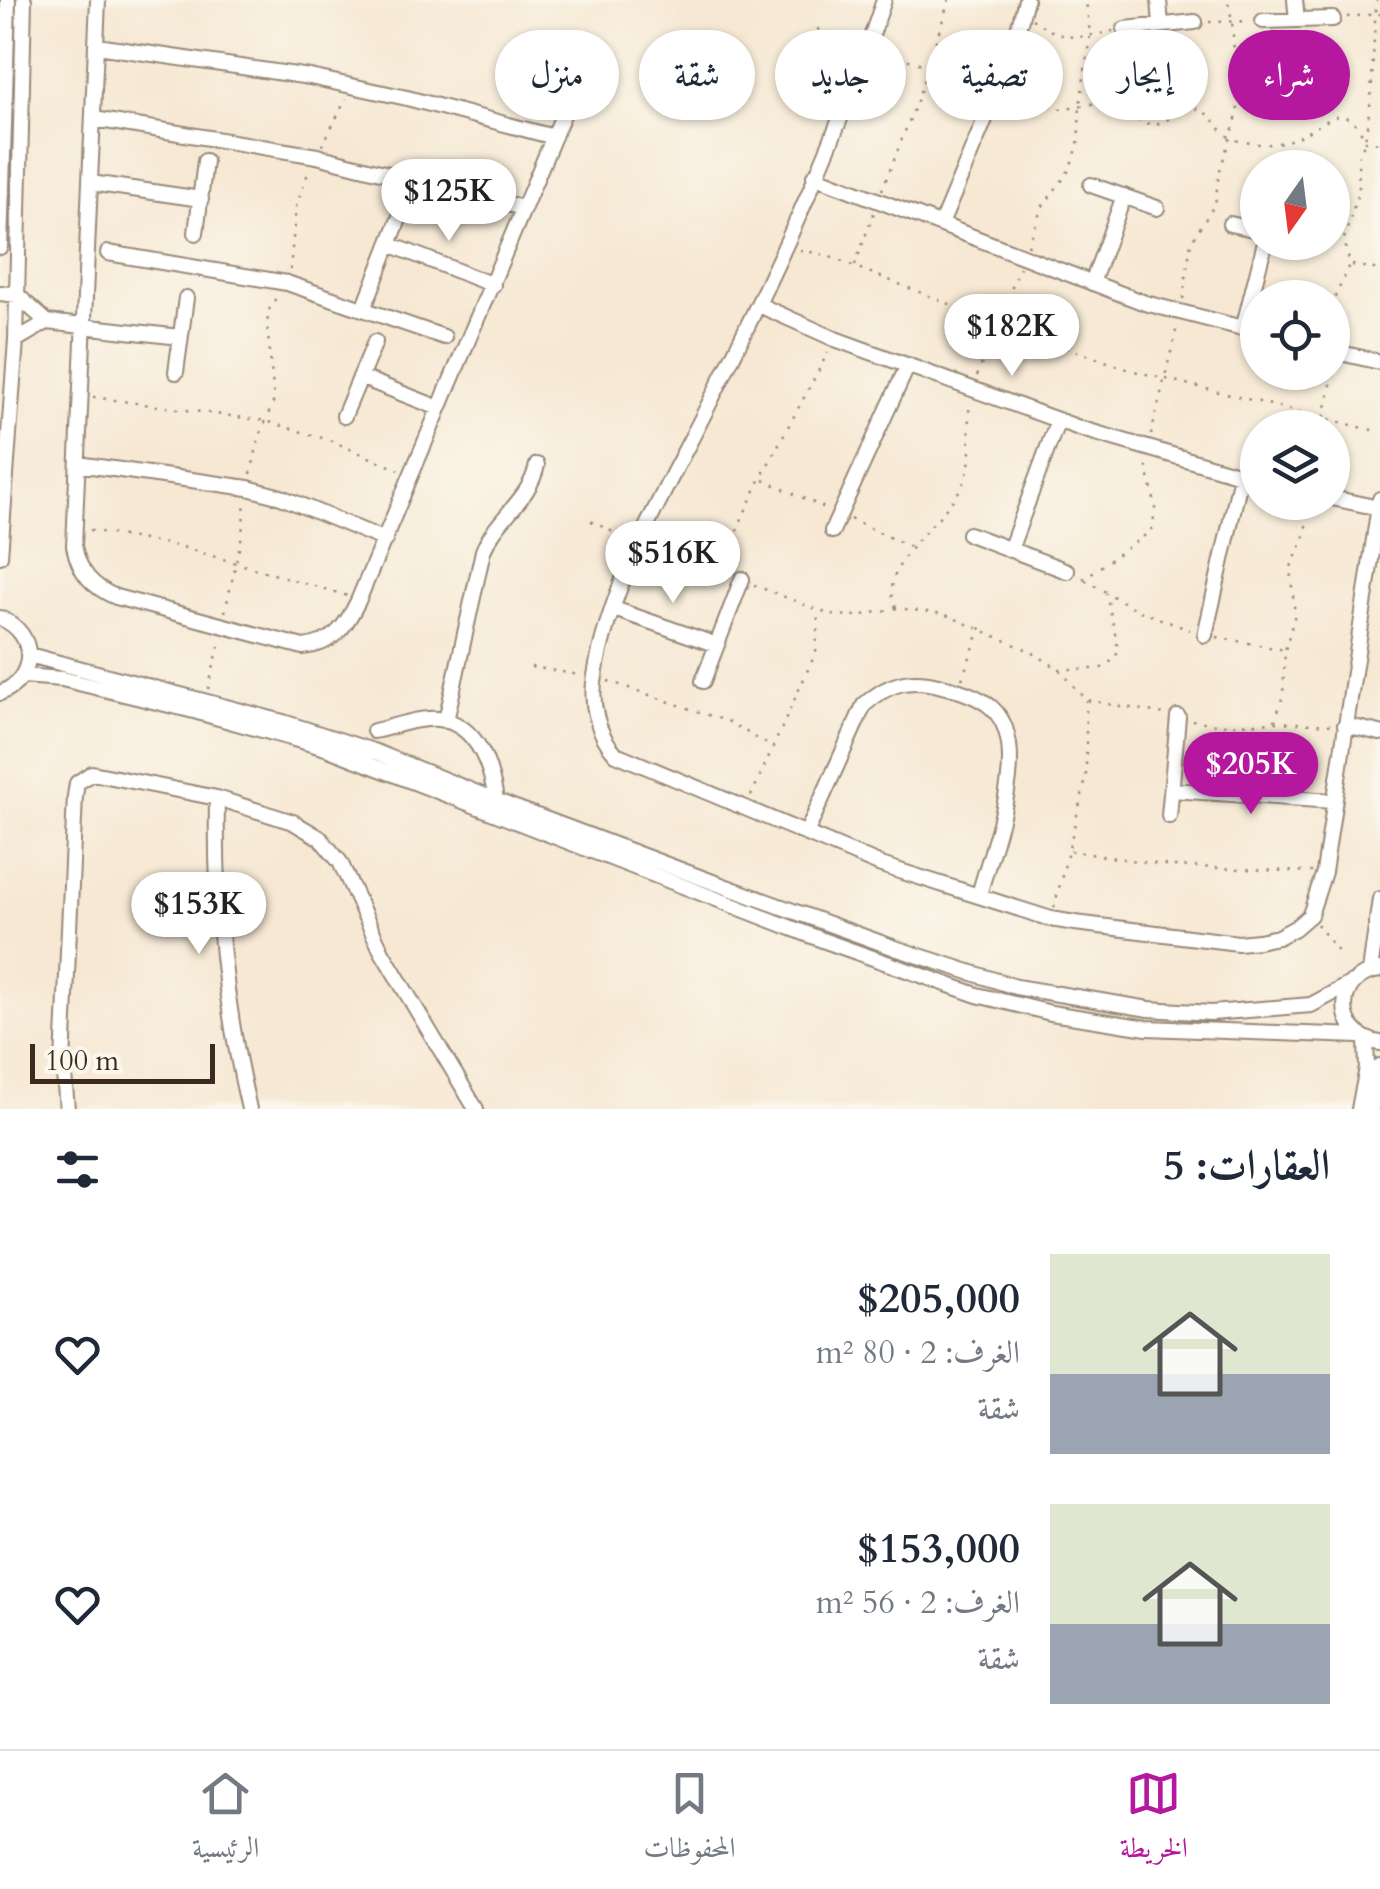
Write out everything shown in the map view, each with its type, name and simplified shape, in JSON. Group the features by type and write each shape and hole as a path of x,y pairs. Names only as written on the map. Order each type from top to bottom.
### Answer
{"street":[{"path":"0,247 8,0"},
{"path":"0,556 16,340 24,0"},
{"path":"98,0 75,528 77,560 103,592 222,627 303,647 317,646 342,631 385,540 561,120"},
{"path":"884,0 759,305 642,541 614,608 594,677 600,729 616,754 881,865 1051,919 1238,943 1278,937 1310,914 1324,872 1379,504 1350,500"},
{"path":"1159,0 1161,26"},
{"path":"1295,0 1297,20"},
{"path":"1017,30 1025,6"},
{"path":"1263,21 1332,19"},
{"path":"1124,29 1194,22"},
{"path":"97,46 350,85 554,136"},
{"path":"94,119 317,156 523,208"},
{"path":"940,224 985,120"},
{"path":"4,144 20,144"},
{"path":"196,232 205,161"},
{"path":"814,176 1180,314 1240,329"},
{"path":"364,308 414,180"},
{"path":"91,183 200,198"},
{"path":"1091,185 1156,208"},
{"path":"1092,282 1124,196"},
{"path":"1230,224 1240,226"},
{"path":"389,244 493,285"},
{"path":"108,253 288,282 444,336"},
{"path":"0,293 17,295 47,322 180,337"},
{"path":"176,372 186,298"},
{"path":"759,305 835,338 1058,420 1240,476"},
{"path":"16,340 47,322"},
{"path":"344,416 375,342"},
{"path":"1350,355 1380,362"},
{"path":"832,532 908,365"},
{"path":"360,377 439,408"},
{"path":"1010,550 1058,420"},
{"path":"78,464 248,488 385,540"},
{"path":"446,721 483,551 499,522 529,489 537,465"},
{"path":"1205,635 1240,480"},
{"path":"969,534 1066,571"},
{"path":"703,681 742,580"},
{"path":"614,608 716,646"},
{"path":"0,693 12,688 23,676 29,655 21,632 3,617"},
{"path":"29,655 205,700 376,752 497,809 888,965 1011,1004 1147,1028 1368,1040"},
{"path":"23,676 62,679 281,735 1016,987 1150,1010 1211,1012 1311,1005 1375,970 1380,899"},
{"path":"806,834 864,705 895,684 914,681 958,690 992,708 1004,724 1009,744 1007,790 979,895"},
{"path":"1169,816 1178,717"},
{"path":"374,731 426,719 446,721 474,739 484,754 497,809"},
{"path":"1345,725 1380,733"},
{"path":"67,1109 63,1048 78,783 92,773 217,798 308,828 331,849 382,952 476,1109"},
{"path":"1172,790 1333,801"},
{"path":"217,798 221,960 232,1040 249,1109"},
{"path":"1352,984 1345,996 1344,1012 1349,1026 1368,1040"},
{"path":"1360,1109 1368,1040"},
{"path":"1371,1109 1380,1066"}],"path":[{"path":"855,267 917,101 949,0"},
{"path":"1086,0 1089,30"},
{"path":"1343,280 1350,265 1344,238 1360,190 1358,158 1365,141 1378,14 1376,0"},
{"path":"1025,6 1060,36 1083,37"},
{"path":"1332,19 1378,14"},
{"path":"1194,22 1263,21"},
{"path":"1118,30 1124,29"},
{"path":"205,700 218,660 259,438 274,400 267,324 274,299 288,282 296,207 304,182 341,113 350,85"},
{"path":"896,608 891,598 891,578 960,492 968,472 970,446 966,421 972,388 1042,207 1074,162 1083,85"},
{"path":"1063,107 1112,102 1134,119 1156,124 1168,122 1188,108 1196,109 1215,121 1230,138 1265,146 1278,145 1333,117 1343,116 1359,125 1365,141"},
{"path":"1365,141 1380,143"},
{"path":"783,250 814,252 1164,381 1286,410"},
{"path":"1350,265 1380,270"},
{"path":"722,571 755,493 835,338"},
{"path":"81,396 266,421 332,441 410,475"},
{"path":"1350,425 1380,432"},
{"path":"591,520 818,612 845,617 896,608 944,614 980,627 1059,669 1086,700 1222,725 1345,725"},
{"path":"1275,722 1284,685 1285,650 1295,614 1290,568 1306,520"},
{"path":"75,528 167,543 330,588 358,602"},
{"path":"1066,571 1137,610 1205,635 1285,650"},
{"path":"1059,669 1100,669 1116,658 1118,646 1106,592"},
{"path":"746,808 816,652 818,612"},
{"path":"958,690 980,627"},
{"path":"531,667 594,677 713,715 772,747"},
{"path":"1051,919 1086,778 1086,700"},
{"path":"1070,851 1171,866 1324,872"},
{"path":"1310,914 1342,956"}]}
